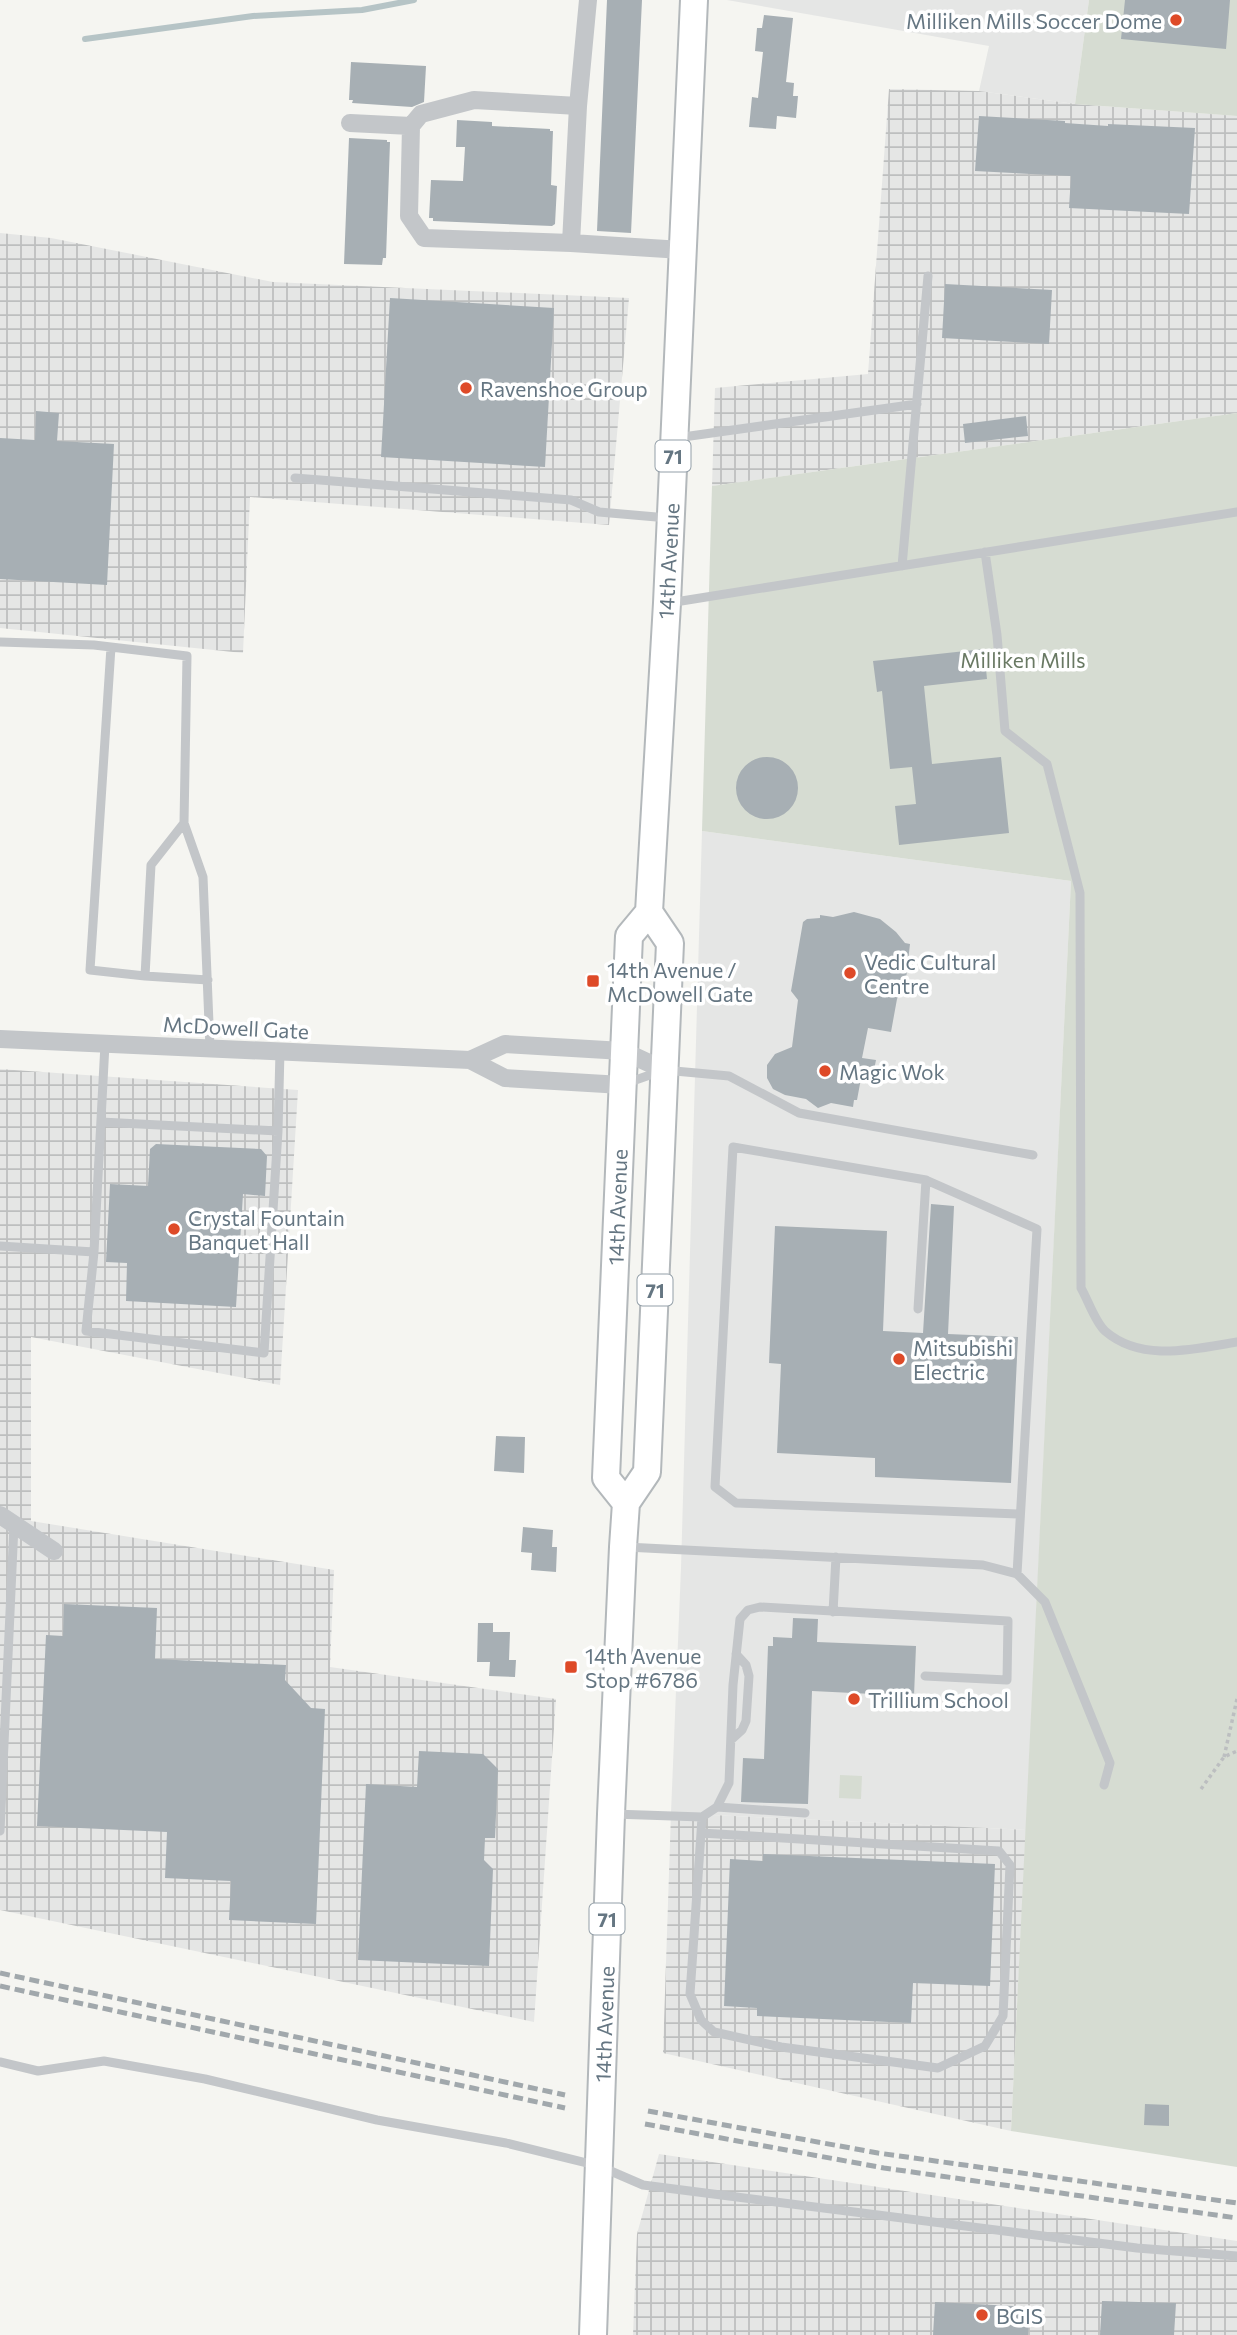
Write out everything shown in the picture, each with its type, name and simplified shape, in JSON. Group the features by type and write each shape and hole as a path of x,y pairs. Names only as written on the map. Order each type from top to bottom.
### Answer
{"main road":[{"name":"14th Avenue","path":"626,1503 606,1478 623,1051 629,936 649,912 667,603 694,0"},
{"name":"14th Avenue","path":"593,2335 623,1547 626,1503 647,1472 670,943 649,912"}],"street":[{"path":"571,243 578,106 589,0"},
{"path":"578,106 474,100 421,114 411,126 409,216 424,239 571,243 682,250"},
{"path":"350,123 411,126"},
{"name":"McDowell Gate","path":"0,1039 470,1060 505,1078 622,1085"},
{"name":"McDowell Gate","path":"470,1060 505,1044 623,1051 664,1070"},
{"path":"7,1520 54,1551"}],"lane":[{"path":"902,566 928,276"},
{"path":"674,438 917,404"},
{"path":"295,478 571,500 599,512 670,518"},
{"path":"667,603 1237,512"},
{"path":"985,552 997,635 1005,731 1047,764 1080,893 1081,1288 1104,1330 1131,1346 1174,1353 1237,1342"},
{"path":"0,642 111,647 187,656 184,823 203,877 210,1048"},
{"path":"111,647 90,970 208,980"},
{"path":"145,976 151,865 184,823"},
{"path":"105,1044 94,1252 86,1331 264,1353 278,1131 280,1051"},
{"path":"622,1085 664,1070 729,1076 799,1113 1033,1155"},
{"path":"101,1122 278,1131"},
{"path":"1017,1574 1037,1229 926,1180 733,1147 715,1487 736,1503 1020,1514"},
{"path":"918,1309 926,1180"},
{"path":"0,1246 94,1252"},
{"path":"0,1830 7,1520"},
{"path":"623,1547 984,1564 1017,1574 1045,1602 1050,1614 1110,1763 1104,1785"},
{"path":"834,1612 836,1557"},
{"path":"611,1814 702,1817 717,1807 729,1783 736,1654 740,1619 748,1610 760,1607 1008,1621 1007,1680 925,1676"},
{"path":"731,1740 742,1730 746,1721 749,1676 746,1665 736,1654"},
{"path":"717,1807 805,1812"},
{"path":"701,1833 999,1851 1010,1865 1003,2016 985,2046 938,2068 781,2047 714,2032 701,2020 690,1994 702,1817"},
{"path":"0,2062 38,2071 104,2061 205,2080 377,2120 506,2143 599,2166 643,2185 1137,2248 1237,2256"}],"path":[{"path":"1201,1789 1224,1757 1237,1699"},
{"path":"1224,1757 1237,1751"}],"shaded area":[{"path":"727,0 1089,0 1075,104 979,91 989,46"},
{"path":"889,89 979,91 1075,104 1237,116 1237,413 712,486 715,388 868,374"},
{"path":"0,233 51,238 273,282 629,298 609,525 250,497 243,653 0,628"},
{"path":"702,831 1071,881 1026,1830 671,1813 681,1568"},
{"path":"0,1069 298,1090 280,1385 31,1337 31,1521 334,1570 330,1667 556,1699 534,2022 0,1910"},
{"path":"671,1813 1026,1830 1011,2131 663,2053"},
{"path":"659,2154 1237,2241 1237,2335 633,2335 637,2234"}],"green space":[{"path":"1089,0 1237,0 1237,116 1075,104"},
{"name":"Milliken Mills","path":"1237,413 1237,2167 1011,2131 1071,881 702,831 712,486"},
{"path":"840,1775 862,1776 861,1799 839,1798"}],"building":[{"path":"607,0 642,0 631,233 597,231"},
{"name":"Milliken Mills Soccer Dome","path":"1125,0 1230,0 1226,49 1121,39"},
{"path":"764,15 793,18 786,82 794,83 793,96 798,96 796,118 777,116 776,129 749,127 752,97 758,98 763,52 755,51 757,28 762,28"},
{"path":"351,62 426,66 424,102 412,107 352,103 353,100 349,100"},
{"path":"979,116 1108,126 1195,128 1189,214 1069,208 1071,176 975,171"},
{"path":"457,120 553,131 551,185 557,186 555,224 433,221 433,218 429,218 431,180 463,181 465,147 456,147"},
{"path":"349,138 390,142 386,258 383,258 382,265 344,264"},
{"path":"945,284 1052,290 1049,344 942,338"},
{"path":"390,298 554,308 545,467 381,457"},
{"path":"36,411 59,413 57,441 114,444 107,585 0,579 0,438 35,440"},
{"path":"1026,416 1028,436 965,443 963,424"},
{"path":"984,649 987,679 924,686 932,764 1001,757 1009,833 899,845 895,806 916,804 912,767 890,769 882,691 877,692 873,661"},
{"path":"767,757 789,766 798,788 789,810 767,819 745,810 736,788 745,766"},
{"name":"Vedic Cultural Centre","path":"854,912 880,919 905,943 910,944 906,979 897,999 891,1032 868,1028 862,1058 876,1060 873,1075 862,1073 853,1107 831,1103 818,1108 806,1099 785,1095 773,1089 767,1078 767,1065 775,1054 792,1047 798,1000 791,991 803,922 820,918 820,915 833,917"},
{"name":"Crystal Fountain Banquet Hall","path":"156,1144 261,1149 267,1156 265,1196 243,1194 236,1307 126,1301 127,1263 106,1262 110,1184 148,1186 150,1149"},
{"name":"Mitsubishi Electric","path":"931,1204 954,1206 948,1334 1018,1337 1011,1483 875,1477 875,1458 777,1453 781,1364 769,1363 775,1226 887,1231 883,1331 923,1333"},
{"path":"496,1436 525,1437 524,1473 494,1471"},
{"path":"523,1527 553,1530 552,1547 557,1547 556,1572 531,1570 532,1553 521,1552"},
{"path":"64,1604 157,1608 155,1659 286,1665 285,1680 311,1708 325,1709 316,1924 229,1920 231,1881 165,1878 167,1832 37,1826 46,1635 63,1636"},
{"path":"793,1618 818,1619 817,1642 916,1646 914,1696 812,1691 808,1804 741,1802 743,1758 764,1759 768,1646 773,1646 773,1637 792,1638"},
{"path":"478,1623 493,1623 493,1632 510,1632 509,1660 516,1660 515,1677 489,1676 490,1662 477,1662"},
{"path":"419,1751 483,1754 498,1769 495,1838 485,1838 484,1860 493,1869 489,1966 358,1960 366,1784 417,1787"},
{"path":"763,1854 995,1864 990,1986 913,1983 911,2023 757,2016 757,2008 724,2006 730,1859 763,1861"},
{"path":"1145,2104 1169,2105 1169,2126 1144,2125"},
{"name":"BGIS","path":"1102,2301 1176,2303 1174,2335 1100,2335"},
{"name":"BGIS","path":"935,2302 1030,2307 1028,2335 933,2335"}],"waterway":[{"path":"85,39 253,16 362,10 414,0"}],"railway":[{"path":"0,1973 565,2095"},
{"path":"0,1986 565,2108"},
{"path":"648,2111 878,2153 1237,2203"},
{"path":"645,2124 884,2168 1237,2218"}],"place":[{"name":"Milliken Mills Soccer Dome","path":"1176,20"},
{"name":"Ravenshoe Group","path":"466,388"},
{"name":"Vedic Cultural Centre","path":"850,973"},
{"name":"14th Avenue / McDowell Gate","path":"593,981"},
{"name":"Magic Wok","path":"825,1071"},
{"name":"Crystal Fountain Banquet Hall","path":"174,1229"},
{"name":"Mitsubishi Electric","path":"899,1359"},
{"name":"14th Avenue Stop #6786","path":"571,1667"},
{"name":"Trillium School","path":"854,1699"},
{"name":"BGIS","path":"982,2315"}]}
